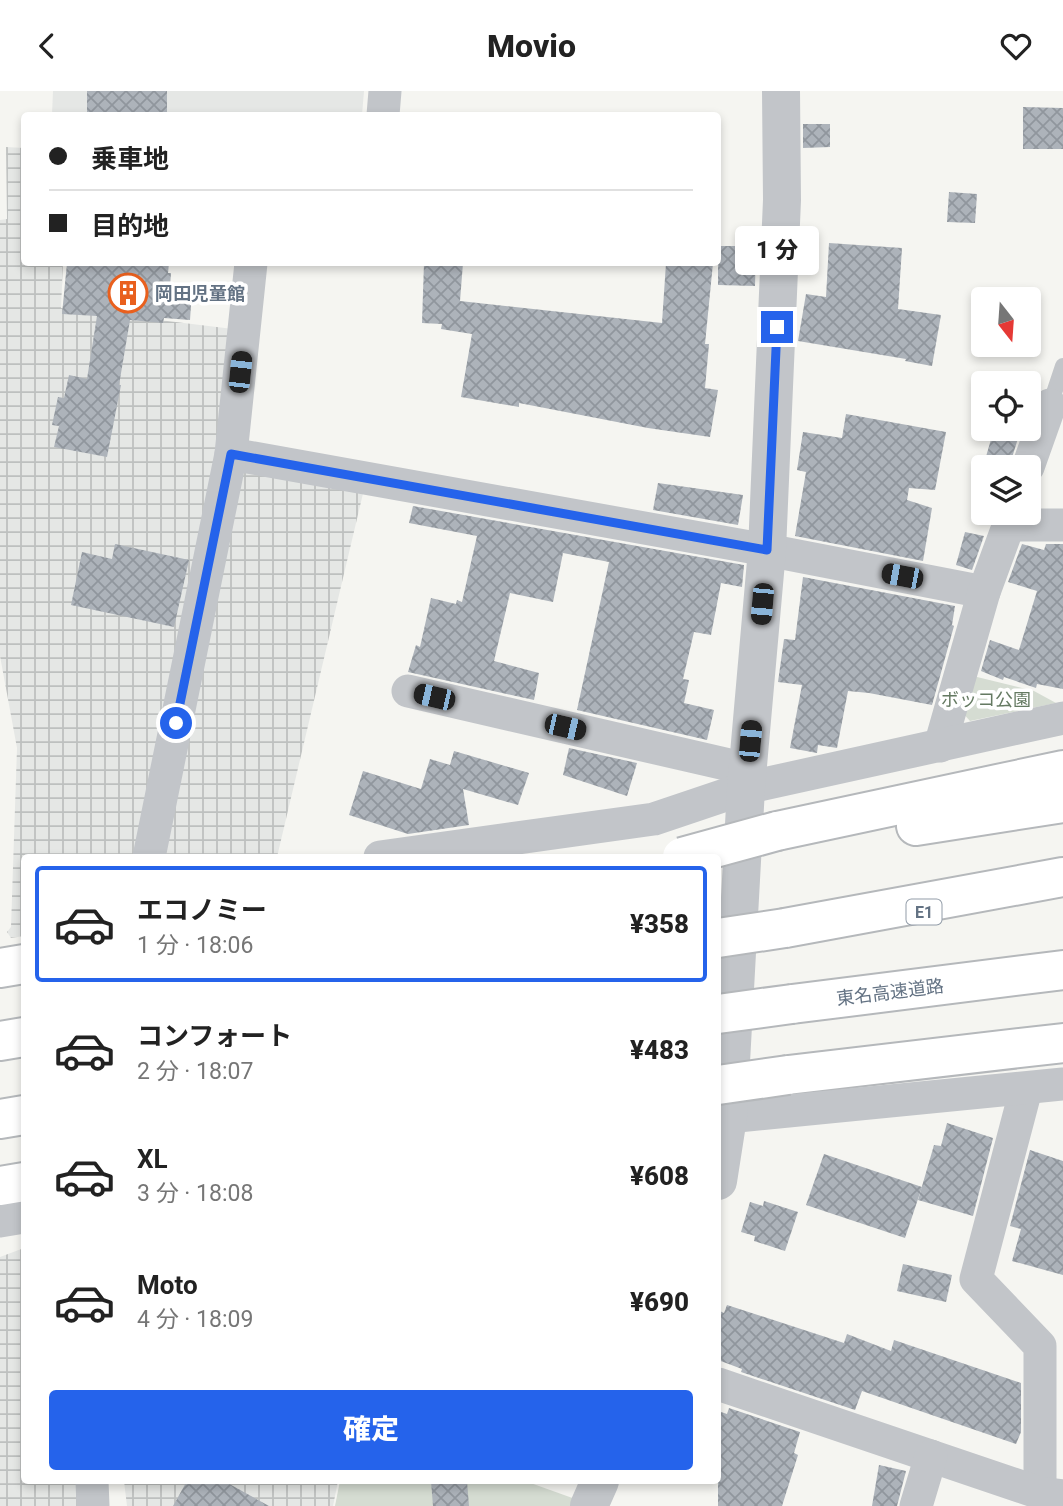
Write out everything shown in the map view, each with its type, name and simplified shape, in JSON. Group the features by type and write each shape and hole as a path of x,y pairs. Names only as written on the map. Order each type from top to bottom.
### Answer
{"highway":[{"path":"721,857 776,840 1063,770"},
{"path":"699,854 776,840 1063,803"},
{"path":"785,929 1063,877"},
{"name":"E1","path":"721,938 1063,895"},
{"path":"0,968 21,964"},
{"name":"東名高速道路","path":"721,1014 1063,970"},
{"path":"792,1004 1063,986"},
{"path":"0,1041 21,1038"},
{"path":"721,1107 1063,1043"},
{"path":"0,1119 21,1116"},
{"path":"0,1186 21,1182"}],"street":[{"path":"383,112 385,91"},
{"path":"781,91 782,200 767,550 746,778 721,1107 1026,1089 1063,1084"},
{"path":"150,854 231,454 251,266"},
{"path":"1032,455 1050,405"},
{"path":"231,454 767,550 984,592"},
{"path":"1041,522 1063,525"},
{"path":"940,746 984,592 1009,525"},
{"path":"408,691 746,778"},
{"path":"402,854 654,819 746,778 940,746 1063,718"},
{"path":"721,1385 1051,1495 1040,1346 976,1279 1026,1089"},
{"path":"0,1221 21,1218"},
{"path":"916,1506 931,1456"},
{"path":"92,1484 93,1506"},
{"path":"589,1506 599,1484"}],"lane":[{"path":"1050,405 1063,366"}],"shaded area":[{"path":"53,91 364,91 362,112 52,112"},
{"path":"6,147 21,148 21,266 63,266 61,308 233,329 222,457 365,485 278,854 21,854 21,936 11,938 7,932 11,927 17,748 0,656 0,220 7,219"},
{"path":"21,1249 21,1484 81,1484 81,1506 0,1506 0,1257"},
{"path":"124,1484 337,1484 333,1506 127,1506"}],"green space":[{"name":"ボッコ公園","path":"973,676 1034,691 1056,703 970,721 962,712"},
{"path":"339,1484 533,1484 578,1500 576,1506 335,1506"}],"building":[{"path":"87,91 167,91 167,112 87,112"},
{"path":"1023,107 1063,108 1063,149 1023,149"},
{"path":"803,124 830,124 830,147 803,148"},
{"path":"949,192 977,194 975,223 947,222"},
{"path":"829,243 902,248 898,309 941,315 932,366 905,361 906,359 798,341 806,294 826,297"},
{"path":"721,246 756,246 755,286 718,285"},
{"path":"67,266 169,266 170,287 192,290 190,320 164,318 163,323 130,320 107,457 54,447 59,426 52,425 58,397 64,398 69,375 87,379 97,316 62,314"},
{"path":"424,266 463,266 460,301 662,323 666,266 713,266 705,344 709,344 705,388 718,390 710,437 519,403 519,407 461,397 472,334 441,329 442,324 422,323"},
{"path":"846,414 946,432 935,490 909,488 907,500 932,508 923,561 795,536 806,472 797,470 803,432 842,438"},
{"path":"991,441 1017,441 1013,455 986,455"},
{"path":"658,483 743,495 738,525 653,510"},
{"path":"413,506 744,565 742,587 721,583 711,635 694,632 683,679 689,680 684,703 714,710 707,740 577,710 609,562 563,553 553,602 510,593 494,661 539,673 534,700 408,672 416,645 420,647 431,598 456,604 457,600 462,602 477,536 409,523"},
{"path":"965,532 984,536 972,570 956,565"},
{"path":"115,544 189,560 174,627 71,605 82,552 112,559"},
{"path":"1022,544 1044,550 1046,544 1063,544 1063,689 1037,684 1036,688 1004,677 1003,680 981,671 990,640 1019,650 1037,591 1008,582"},
{"path":"803,577 955,606 954,626 932,705 848,691 837,748 818,745 817,753 790,748 802,685 778,682 784,639 795,640"},
{"path":"569,748 637,763 627,796 563,775"},
{"path":"454,751 529,773 518,805 463,789 469,825 408,834 349,815 363,771 421,789 430,759 450,765"},
{"path":"947,1123 993,1138 973,1216 918,1200 934,1145 941,1146"},
{"path":"1030,1150 1063,1161 1063,1275 1012,1261 1021,1229 1010,1226"},
{"path":"824,1154 922,1187 905,1238 806,1205"},
{"path":"764,1201 798,1212 785,1251 754,1241 755,1236 741,1232 750,1202 763,1206"},
{"path":"903,1264 952,1275 946,1302 897,1291"},
{"path":"727,1305 844,1343 847,1334 891,1351 894,1340 1021,1383 1021,1432 1016,1444 862,1391 855,1410 741,1372 742,1369 721,1361 721,1312 724,1313"},
{"path":"729,1408 800,1432 794,1453 798,1455 782,1506 718,1506 718,1484 721,1484 721,1412 727,1414"},
{"path":"879,1465 906,1471 897,1506 872,1506"},
{"path":"185,1484 229,1484 269,1506 173,1506"},
{"path":"431,1484 467,1484 469,1506 433,1506"}],"place":[{"name":"岡田児童館","path":"128,293"}],"route":[{"path":"176,723 231,454 767,550 777,327"}]}
